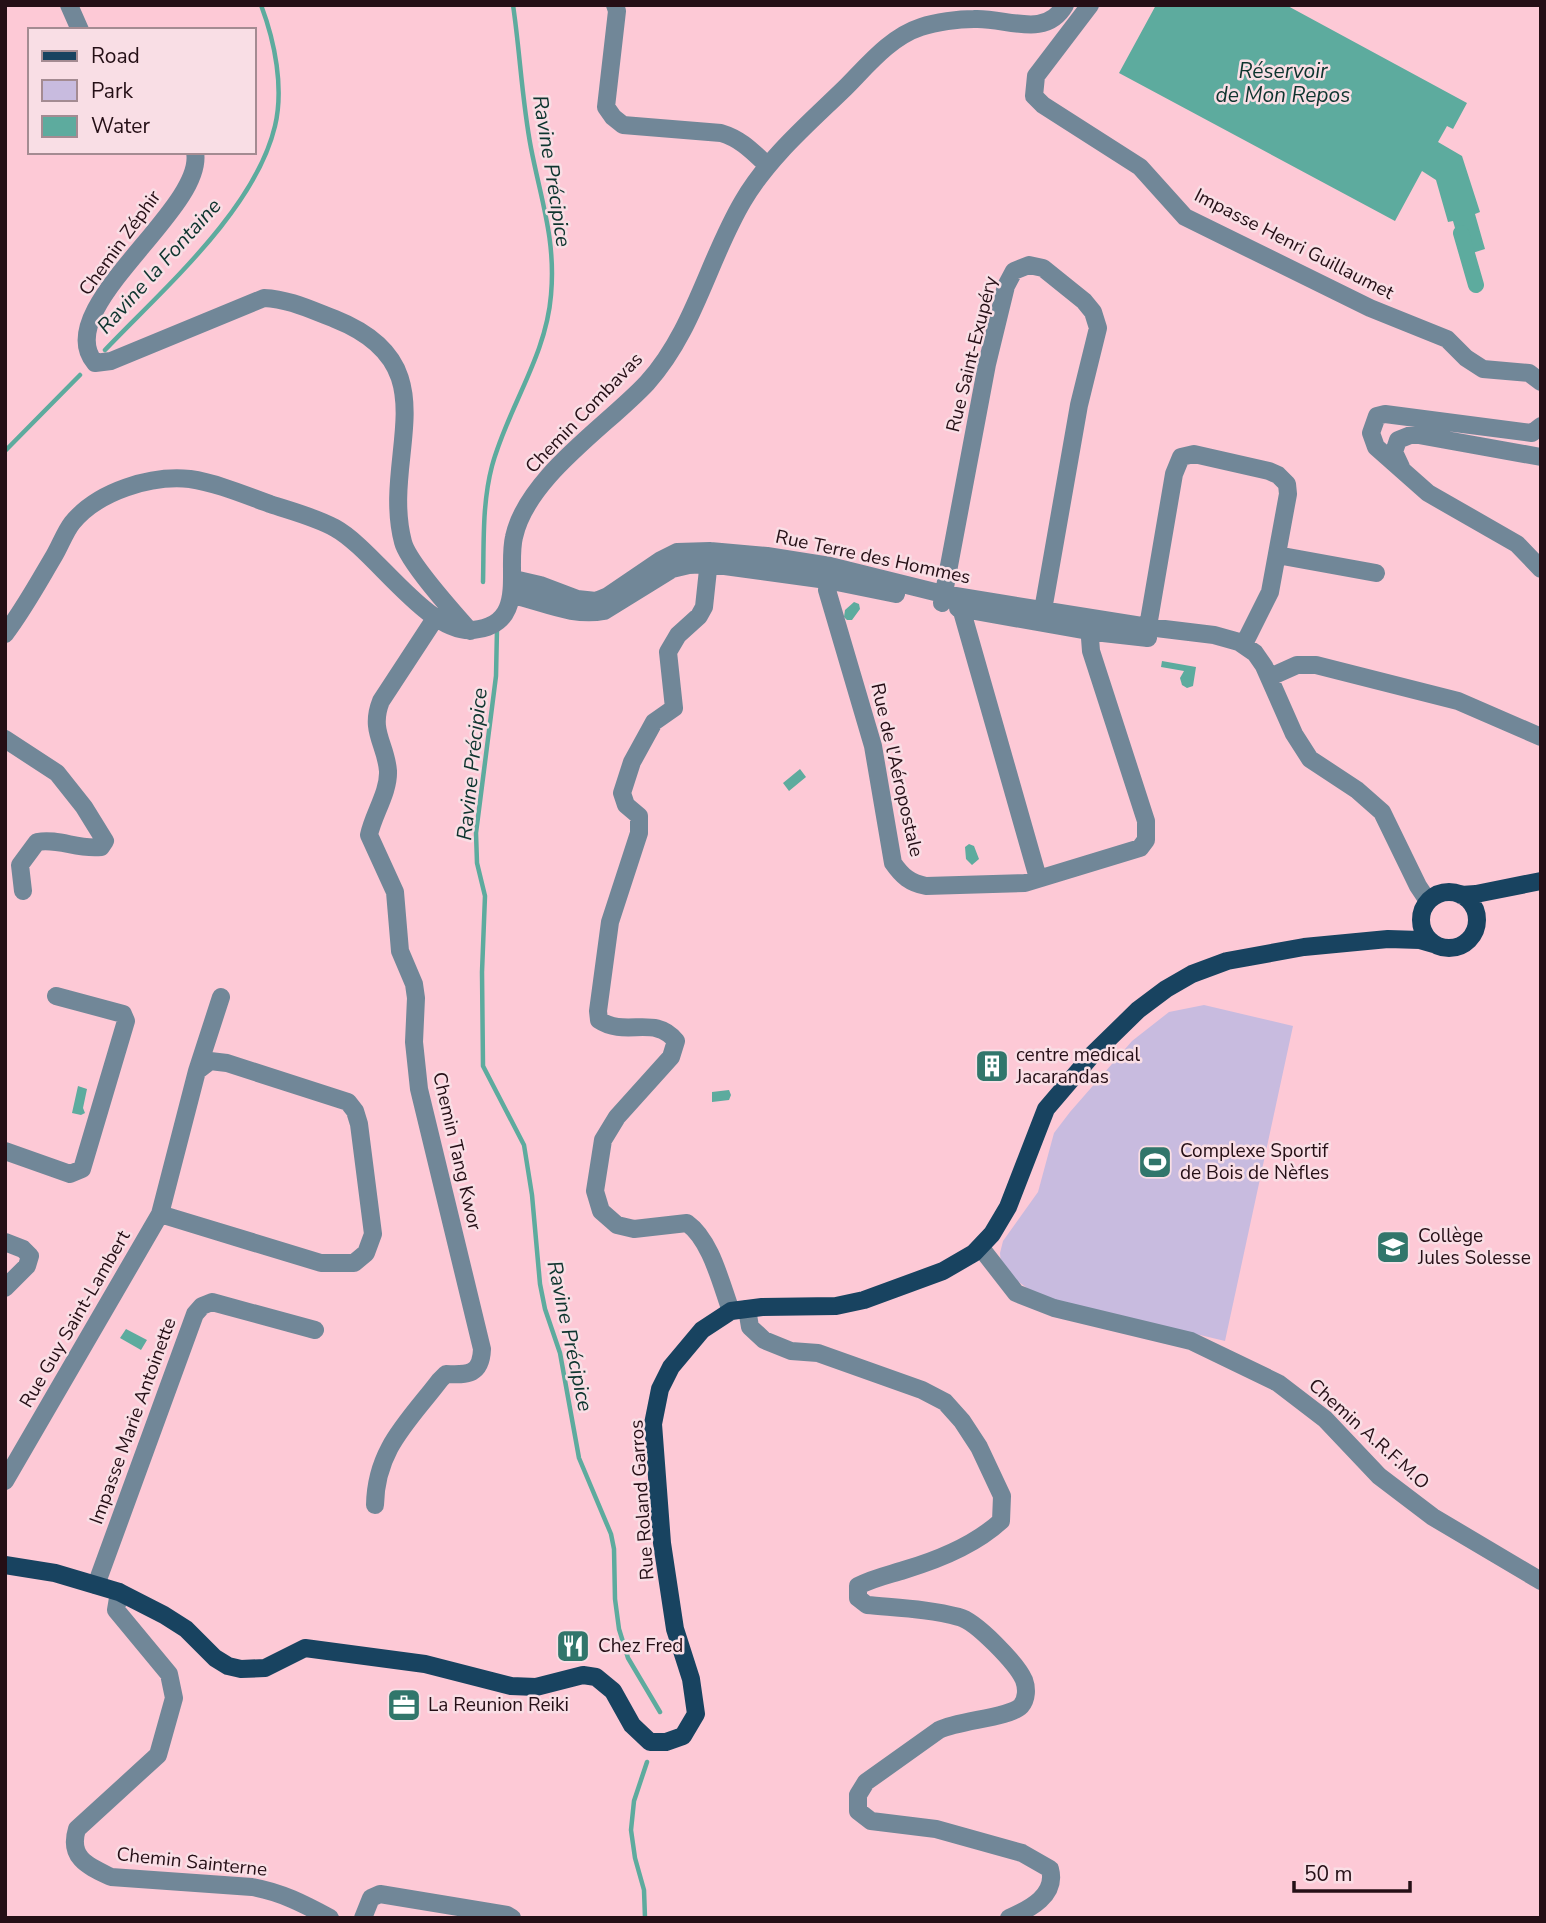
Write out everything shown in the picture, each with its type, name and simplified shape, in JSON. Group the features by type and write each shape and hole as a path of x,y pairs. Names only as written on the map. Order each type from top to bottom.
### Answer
{"main road":[{"path":"1434,944 1422,930 1420,920 1428,901 1444,892 1461,895 1541,881"},
{"path":"739,1310 836,1306 864,1300 943,1271 981,1248 1008,1208 1046,1109 1093,1054 1138,1010 1192,974 1227,961 1304,947 1388,939 1420,940 1442,948 1460,946 1472,935 1477,918 1510,887"},
{"path":"1461,895 1472,905 1477,918"},
{"path":"1388,939 1420,920"},
{"name":"Rue Roland Garros","path":"6,1564 55,1573 119,1592 186,1629 215,1658 240,1669 265,1668 305,1648 425,1664 511,1686 536,1687 583,1675 596,1677 613,1691 632,1725 650,1742 666,1742 683,1736 696,1714 691,1679 675,1629 662,1543 653,1424 660,1389 671,1367 702,1330 739,1310"}],"street":[{"path":"69,5 79,28"},
{"path":"615,5 617,11 606,107 613,117 623,125 732,136 767,165"},
{"name":"Chemin Combavas","path":"513,587 513,539 533,498 548,476 647,382 678,339 740,206 767,165 891,43 922,27 976,18 1029,26 1045,24 1060,13 1065,5"},
{"name":"Impasse Henri Guillaumet","path":"1090,5 1036,76 1034,96 1043,105 1140,167 1185,217 1370,308 1447,339 1466,358 1483,369 1529,373 1541,382"},
{"name":"Chemin Zéphir","path":"196,154 197,159 190,185 115,280 92,318 86,353 95,363 111,361 264,298 295,303 348,324 381,345 402,383 405,407 397,519 404,546 470,631"},
{"name":"Rue Saint-Exupéry","path":"943,599 987,364 1006,286 1014,271 1029,265 1043,268 1084,301 1093,312 1098,328 1079,405 1043,610"},
{"path":"1541,426 1532,433 1395,414 1377,416 1371,433 1376,447 1428,493 1517,544 1541,569"},
{"path":"1402,470 1394,452 1398,440 1413,434 1541,457"},
{"path":"1147,632 1174,474 1181,457 1194,454 1278,475 1287,484 1288,494 1270,592 1242,643 1255,653 1270,677 1302,748 1321,768 1357,790 1382,812 1428,901"},
{"path":"5,634 26,607 73,522 91,506 117,491 149,481 189,479 335,528 371,557 419,605 446,624 470,631 493,625 504,613 513,587"},
{"name":"Rue Terre des Hommes","path":"513,587 540,585 577,599 596,601 677,552 710,557 767,556 943,599 1043,610 1147,632 1242,643"},
{"path":"1277,555 1377,573"},
{"path":"710,557 704,607 699,616 678,635 668,652 674,708 654,722 632,762 622,793 625,805 639,817 639,833 610,922 598,1011 599,1020 611,1028 655,1027 669,1033 676,1041 671,1056 617,1117 603,1140 595,1191 601,1211 617,1225 634,1229 687,1223 696,1230 739,1310 750,1327 764,1340 791,1351 818,1353 922,1390 945,1402 962,1421 979,1447 1002,1496 1001,1521 985,1536 907,1569 873,1578 858,1586 858,1598 867,1605 962,1617 986,1634 1024,1679 1027,1692 1022,1705 1011,1713 952,1723 939,1730 866,1782 858,1795 858,1811 871,1822 936,1829 1022,1853 1050,1868 1053,1879 1047,1892 1037,1903 1009,1918"},
{"name":"Rue de l'Aéropostale","path":"828,573 827,590 873,746 892,863 915,884 1025,883 1140,848 1146,841 1146,821 1091,651 1090,638 1094,632"},
{"name":"Rue Terre des Hommes","path":"943,599 961,608 1094,632 1147,632"},
{"path":"961,608 1038,878"},
{"name":"Chemin Tang Kwor","path":"375,1505 378,1470 387,1449 446,1374 468,1374 477,1368 482,1358 419,1088 414,1042 416,998 414,984 400,951 395,892 369,835 388,772 378,738 376,714 381,701 436,617"},
{"path":"1270,677 1297,665 1316,665 1458,701 1541,737"},
{"path":"5,739 57,773 84,807 105,841 102,848 85,849 49,840 37,842 20,864 23,891"},
{"path":"5,1152 70,1174 82,1169 126,1021 123,1014 56,996"},
{"name":"Rue Guy Saint-Lambert","path":"5,1481 160,1214 197,1070 221,997"},
{"path":"160,1214 321,1263 354,1263 366,1253 373,1234 359,1124 355,1111 348,1102 227,1063 210,1061 197,1070"},
{"path":"5,1242 23,1249 30,1256 27,1266 5,1288"},
{"name":"Chemin A.R.F.M.O","path":"981,1248 1016,1293 1054,1308 1191,1341 1278,1383 1325,1419 1379,1476 1433,1517 1541,1581"},
{"name":"Impasse Marie Antoinette","path":"96,1585 195,1314 202,1306 212,1302 315,1330"},
{"name":"Chemin Sainterne","path":"119,1592 116,1610 169,1674 174,1698 158,1755 93,1811 77,1829 74,1839 77,1855 91,1867 111,1877 271,1890 295,1899 330,1918"},
{"path":"363,1918 371,1898 380,1894 512,1918"}],"green space":[{"name":"Complexe Sportif de Bois de Nèfles","path":"1204,1005 1293,1026 1225,1341 1038,1296 1009,1275 1001,1265 1000,1253 1003,1241 1038,1192 1054,1133 1070,1112 1132,1041 1169,1012"}],"water":[{"name":"Réservoir de Mon Repos","path":"1156,5 1286,5 1467,103 1453,129 1447,126 1438,142 1462,156 1480,212 1475,214 1485,249 1463,256 1453,221 1448,222 1436,180 1422,171 1395,221 1119,73"},
{"path":"854,602 859,604 860,609 852,620 847,620 844,617 845,610"},
{"path":"1162,661 1196,667 1193,686 1187,688 1182,685 1180,678 1184,671 1161,667"},
{"path":"800,769 806,777 789,791 783,783"},
{"path":"969,844 974,846 979,859 972,865 966,859 965,847"},
{"path":"78,1086 87,1089 83,1108 85,1113 81,1115 72,1113"},
{"path":"729,1090 729,1100 712,1102 712,1092"},
{"path":"126,1329 147,1340 141,1350 120,1338"}],"waterway":[{"name":"Ravine la Fontaine","path":"105,350 179,274 228,218 264,157 275,126 279,96 277,65 261,5"},
{"name":"Ravine Précipice","path":"483,582 485,509 492,466 542,340 551,295 550,238 528,130 513,5"},
{"path":"1461,233 1476,285"},
{"name":"Ravine la Fontaine","path":"5,451 80,375"},
{"name":"Ravine Précipice","path":"497,629 496,676 476,833 477,863 485,896 482,972 483,1066 524,1145 532,1195 540,1284 545,1309 560,1353 579,1458 611,1534 619,1629 628,1658 660,1712"},
{"name":"Ravine Précipice","path":"645,1918 644,1890 631,1830 634,1801 647,1762"}],"place":[{"name":"centre medical Jacarandas","path":"992,1066"},
{"name":"Complexe Sportif de Bois de Nèfles","path":"1155,1162"},
{"name":"Collège Jules Solesse","path":"1393,1247"},
{"name":"Chez Fred","path":"573,1646"},
{"name":"La Reunion Reiki","path":"404,1705"}]}
